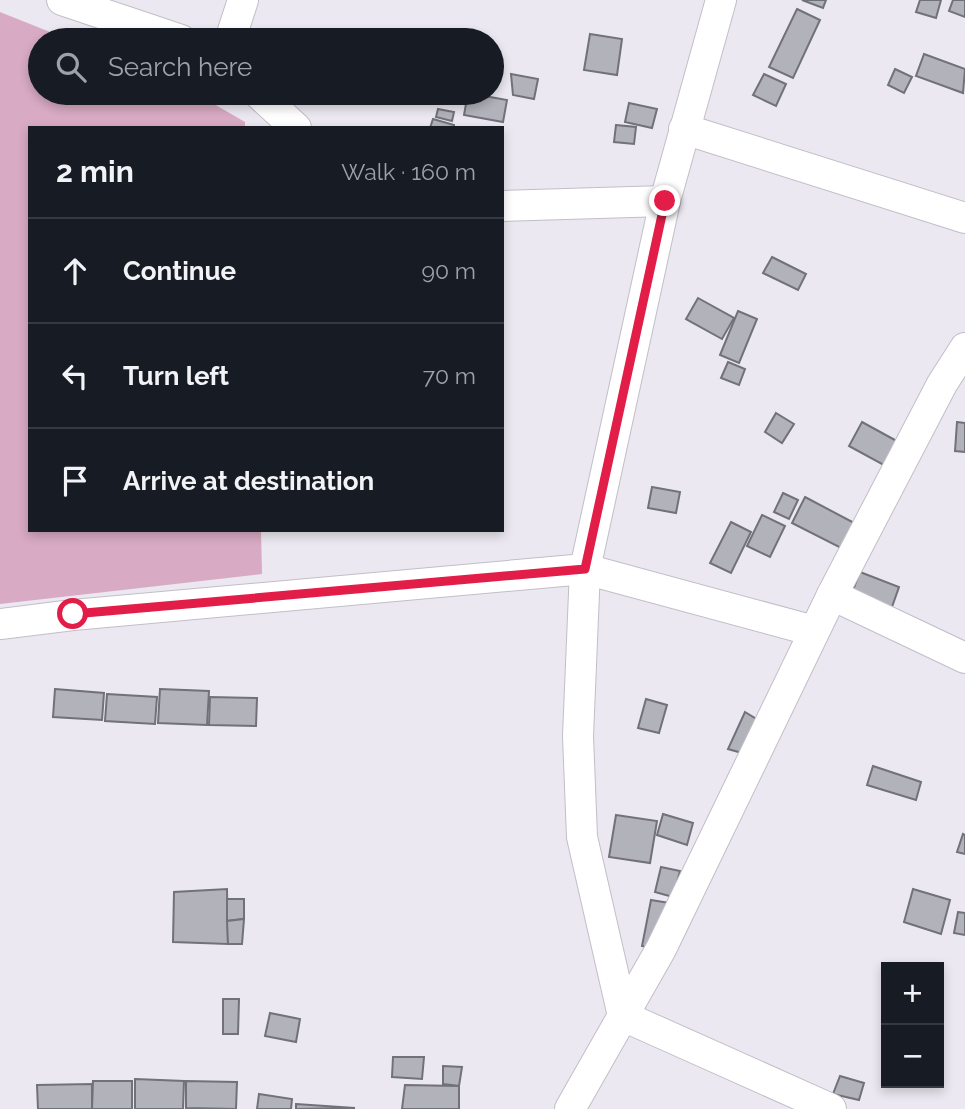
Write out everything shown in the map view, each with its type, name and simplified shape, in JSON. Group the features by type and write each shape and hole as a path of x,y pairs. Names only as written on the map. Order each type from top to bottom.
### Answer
{"street":[{"path":"62,0 145,28"},
{"path":"234,28 243,0"},
{"path":"623,1016 582,837 578,736 585,569 665,201 722,0"},
{"path":"271,105 294,126"},
{"path":"684,129 965,218"},
{"path":"504,206 665,201"},
{"path":"570,1109 661,949 832,595 942,384 965,348"},
{"path":"0,624 73,614 585,569 814,631"},
{"path":"832,595 965,658"},
{"path":"623,1016 831,1109"}],"shaded area":[{"path":"0,12 40,28 28,28 28,105 216,105 245,122 245,126 28,126 28,532 261,532 262,574 0,604"}],"building":[{"path":"802,0 826,0 823,8"},
{"path":"920,0 941,0 936,18 916,12"},
{"path":"953,0 965,0 965,17 949,11"},
{"path":"797,9 820,20 793,78 769,67"},
{"path":"590,34 622,39 617,75 584,70"},
{"path":"924,54 965,69 963,93 916,76"},
{"path":"895,69 912,77 904,93 888,85"},
{"path":"511,74 538,79 534,99 513,95"},
{"path":"764,74 786,84 776,106 753,95"},
{"path":"504,99 507,100 503,122 464,115 466,105 504,105"},
{"path":"629,103 657,109 652,128 625,122"},
{"path":"438,109 454,112 452,121 436,117"},
{"path":"433,119 454,125 454,126 431,126"},
{"path":"616,125 636,127 634,144 614,142"},
{"path":"772,257 806,274 798,290 763,273"},
{"path":"698,298 734,318 722,339 686,319"},
{"path":"738,311 757,319 739,363 720,355"},
{"path":"728,362 745,369 739,385 721,378"},
{"path":"776,413 794,424 782,443 765,432"},
{"path":"862,422 904,445 891,469 849,446"},
{"path":"957,422 965,423 965,452 955,451"},
{"path":"652,487 680,492 676,513 648,508"},
{"path":"783,493 798,500 789,519 774,512"},
{"path":"805,497 858,525 845,550 792,523"},
{"path":"762,515 785,526 770,557 747,546"},
{"path":"731,522 751,532 731,573 710,563"},
{"path":"860,572 899,587 887,621 847,606"},
{"path":"55,689 104,693 102,720 53,717"},
{"path":"160,689 209,691 207,725 158,723"},
{"path":"107,694 157,697 155,724 105,721"},
{"path":"210,697 257,698 256,726 209,725"},
{"path":"646,699 667,705 659,733 638,728"},
{"path":"745,712 758,720 742,753 728,749"},
{"path":"873,766 921,782 916,800 867,785"},
{"path":"663,814 693,823 687,845 657,835"},
{"path":"616,815 657,821 650,863 609,857"},
{"path":"963,834 965,835 965,854 957,852"},
{"path":"661,867 680,871 673,897 655,892"},
{"path":"227,889 228,944 173,942 174,892"},
{"path":"913,889 950,900 941,934 904,922"},
{"path":"227,899 244,899 244,919 227,921"},
{"path":"651,900 670,903 661,950 642,946"},
{"path":"958,912 965,913 965,935 954,933"},
{"path":"244,919 242,944 228,944 227,921"},
{"path":"223,999 239,999 238,1034 223,1034"},
{"path":"270,1013 300,1019 296,1042 265,1036"},
{"path":"393,1057 424,1057 422,1079 392,1077"},
{"path":"443,1066 462,1067 459,1086 443,1084"},
{"path":"840,1076 864,1083 859,1100 833,1094"},
{"path":"135,1079 184,1081 183,1109 135,1109"},
{"path":"93,1081 132,1081 132,1109 92,1109"},
{"path":"186,1081 237,1082 236,1109 186,1108"},
{"path":"92,1084 92,1109 38,1109 37,1085"},
{"path":"405,1085 459,1086 459,1109 402,1109"},
{"path":"259,1094 292,1099 291,1109 257,1109"},
{"path":"296,1104 355,1108 296,1109"}],"route":[{"path":"73,614 585,569 665,201"}]}
